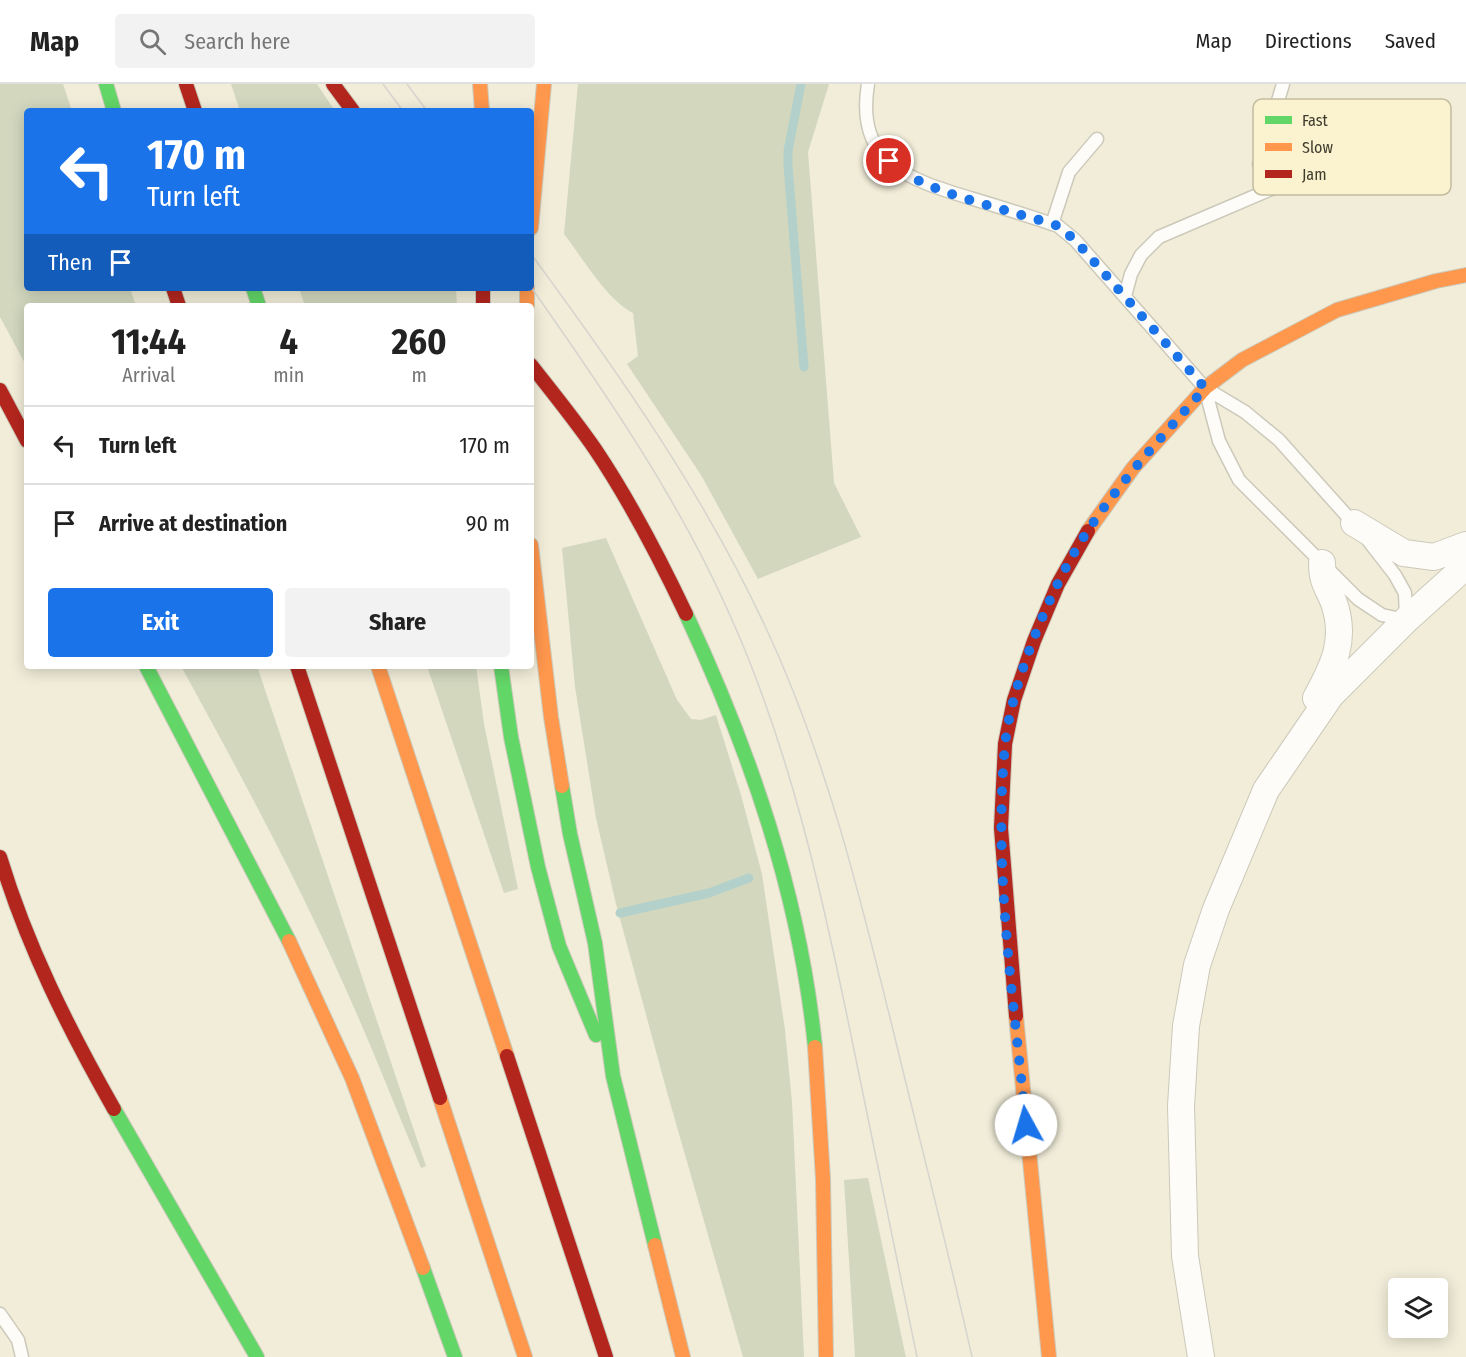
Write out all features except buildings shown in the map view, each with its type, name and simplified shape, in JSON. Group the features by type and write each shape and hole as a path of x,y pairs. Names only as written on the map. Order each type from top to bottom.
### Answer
{"main road":[{"path":"106,84 113,108"},
{"path":"186,84 194,108"},
{"path":"333,84 351,108"},
{"path":"480,84 482,108"},
{"path":"534,192 544,84"},
{"path":"1049,1357 1008,939 1001,828 1005,744 1014,700 1034,641 1058,584 1079,546 1133,468 1205,388 1242,360 1337,310 1436,281 1466,275"},
{"path":"534,369 581,429 607,469 668,576 728,707 775,840 793,914 810,1001 819,1088 826,1357"},
{"path":"0,390 24,435"},
{"path":"534,571 551,717 570,834 596,944 613,1076 683,1357"},
{"path":"148,669 285,930 330,1029 378,1143 455,1357"},
{"path":"298,669 525,1357"},
{"path":"379,669 606,1357"},
{"path":"501,669 511,737 538,867 559,946 613,1076"},
{"path":"0,857 12,900 35,959 70,1031 257,1357"}],"street":[{"path":"1354,523 1404,553 1434,557 1466,545"},
{"path":"1311,725 1312,704 1335,663 1339,630 1334,604 1322,579 1322,563"},
{"path":"1201,1357 1185,1256 1181,1106 1186,1026 1197,965 1216,909 1266,790 1331,695 1406,620 1466,566"}],"lane":[{"path":"868,84 864,107 869,130 880,152 897,170 921,182 1052,224 1075,240 1205,388 1245,412 1278,440 1354,523 1395,575 1405,593 1406,620 1382,615 1358,599 1239,480 1219,441 1205,388"},
{"path":"1278,99 1283,84"},
{"path":"1052,224 1069,172 1079,157 1097,139"},
{"path":"1125,296 1131,274 1141,255 1159,237 1257,195"},
{"path":"0,1314 18,1340 22,1357"}],"green space":[{"path":"0,84 63,84 71,108 24,108 24,291 131,291 135,303 24,303 24,361 0,317"},
{"path":"231,84 317,84 333,108 239,108"},
{"path":"578,84 829,84 808,152 834,483 861,537 758,579 701,475 627,364 638,356 633,313 623,307 604,288 564,234"},
{"path":"300,291 456,291 457,303 304,303"},
{"path":"606,538 677,700 691,719 701,720 716,715 762,874 785,1030 792,1102 804,1357 743,1357 616,904 596,818 575,687 562,548"},
{"path":"183,669 258,669 426,1166 421,1168 325,943 245,784"},
{"path":"428,669 476,669 484,724 518,889 504,893"},
{"path":"868,1178 906,1357 855,1357 844,1180"}],"waterway":[{"path":"801,84 788,151 788,165 804,367"},
{"path":"620,913 709,893 749,878"}],"tram line":[{"path":"383,84 401,108"},
{"path":"407,84 425,108"},
{"path":"534,258 627,388 687,481 741,577 787,675 840,827 881,982 972,1357"},
{"path":"534,291 612,405 663,486 709,570 751,665 788,771 817,880 842,990 917,1357"}],"traffic: fast":[{"path":"106,84 113,108"},
{"path":"254,291 258,303"},
{"path":"686,614 731,718 769,825 798,934 815,1047"},
{"path":"148,669 289,941"},
{"path":"501,669 511,737 538,867 559,946 596,1035"},
{"path":"562,786 570,834 595,943 613,1076 655,1245"},
{"path":"114,1109 257,1357"},
{"path":"423,1268 455,1357"}],"traffic: slow":[{"path":"480,84 482,108"},
{"path":"534,195 544,84"},
{"path":"1088,531 1133,468 1205,388 1242,360 1337,310 1436,281 1466,275"},
{"path":"527,291 527,303"},
{"path":"534,571 551,717 562,786"},
{"path":"379,669 507,1056"},
{"path":"289,941 352,1078 423,1268"},
{"path":"1016,1016 1049,1357"},
{"path":"815,1047 823,1179 826,1357"},
{"path":"440,1098 525,1357"},
{"path":"655,1245 683,1357"}],"traffic: jam":[{"path":"186,84 194,108"},
{"path":"333,84 351,108"},
{"path":"174,291 178,303"},
{"path":"483,291 483,303"},
{"path":"534,369 580,428 608,469 644,530 686,614"},
{"path":"0,390 24,435"},
{"path":"1016,1016 1001,828 1005,744 1014,700 1034,641 1058,584 1088,531"},
{"path":"298,669 440,1098"},
{"path":"0,857 23,923 50,986 114,1109"},
{"path":"507,1056 606,1357"}],"route":[{"path":"889,161 897,170 921,182 1058,226 1075,240 1205,388 1133,468 1084,537 1058,584 1034,641 1014,700 1005,744 1001,828 1008,939 1026,1125"}]}
